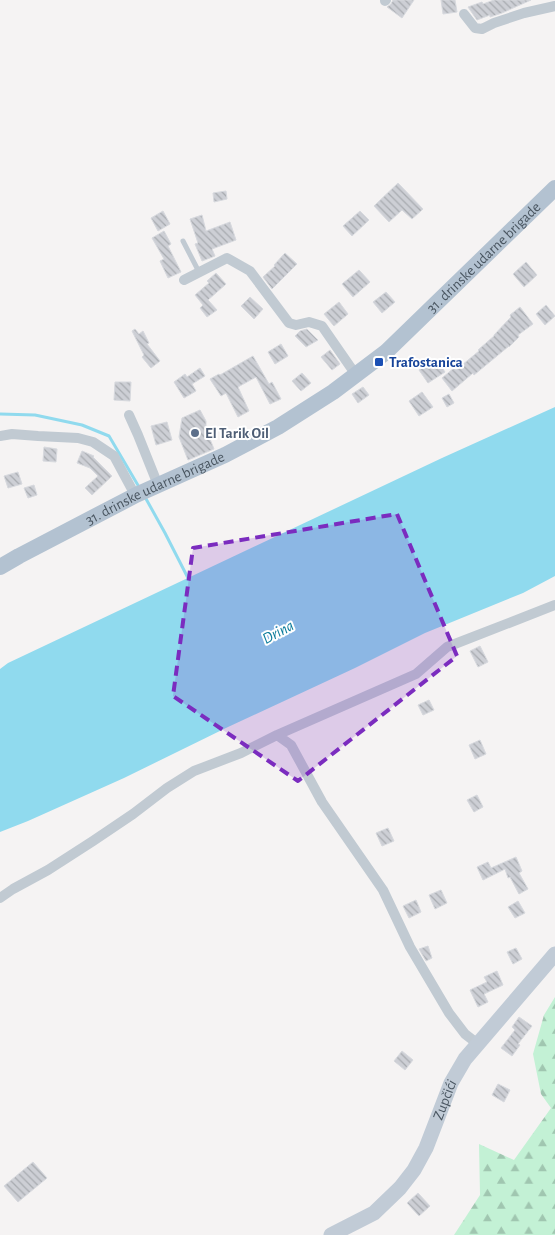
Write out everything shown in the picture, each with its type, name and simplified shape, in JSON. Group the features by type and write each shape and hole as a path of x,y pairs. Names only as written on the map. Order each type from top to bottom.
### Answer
{"main road":[{"name":"31. drinske udarne brigade","path":"0,567 144,492 225,455 278,427 333,392 386,352 555,188"},
{"name":"Zupčići","path":"331,1235 374,1213 400,1188 414,1170 426,1148 451,1083 465,1059 555,954"}],"street":[{"path":"464,14 475,28 482,29 524,13 555,6"},
{"path":"184,280 227,258 250,271 288,323 296,326 309,322 322,326 356,375"},
{"path":"129,415 138,435 144,492"},
{"path":"0,436 12,434 78,438 93,442 114,456 144,492"},
{"path":"0,898 93,842 194,771 241,753 277,734 416,674 447,647 555,605"},
{"path":"277,734 291,745 322,802 384,890 410,947 449,1013 465,1034 478,1044"}],"lane":[{"path":"183,241 200,272"}],"highlighted area":[{"path":"397,514 457,656 298,781 173,696 193,548"}],"green space":[{"path":"555,997 555,1235 454,1235 480,1195 479,1144 514,1160 551,1108 541,1094 533,1054 544,1015"}],"water":[{"name":"Drina","path":"555,407 555,576 523,593 425,633 124,778 0,832 0,669 8,663 442,458"}],"building":[{"path":"393,0 414,0 402,18 387,7"},
{"path":"441,0 455,0 457,12 443,14"},
{"path":"494,0 531,0 502,13 477,20 468,7"},
{"path":"398,183 423,209 412,219 402,210 389,222 374,206"},
{"path":"226,191 227,199 214,202 213,193"},
{"path":"163,211 170,224 158,231 151,218"},
{"path":"360,211 369,220 352,236 343,226"},
{"path":"202,215 206,231 230,222 236,240 212,249 215,256 202,261 195,244 198,243 190,219"},
{"path":"164,231 171,244 168,246 181,272 168,278 160,261 164,259 152,238"},
{"path":"285,253 297,264 272,289 263,277"},
{"path":"526,262 537,275 524,287 513,274"},
{"path":"359,270 370,282 353,297 342,284"},
{"path":"216,273 226,284 208,300 217,310 207,317 200,308 203,305 195,295 209,283 207,281"},
{"path":"386,292 395,302 382,313 373,302"},
{"path":"250,297 263,309 254,319 241,306"},
{"path":"339,302 348,314 334,326 324,314"},
{"path":"546,305 555,316 545,325 536,314"},
{"path":"520,307 533,324 518,335 519,337 509,347 452,391 442,378 454,368 456,370 479,351 511,317 510,315"},
{"path":"135,329 139,334 143,331 149,343 147,344 160,361 151,368 142,357 144,355 132,331"},
{"path":"307,329 318,340 306,347 295,336 300,331"},
{"path":"281,344 288,356 275,364 268,352"},
{"path":"330,350 340,364 332,370 321,357"},
{"path":"253,356 269,384 272,382 281,399 270,404 256,377 238,387 249,411 238,417 226,393 221,396 210,379"},
{"path":"436,359 445,372 428,383 419,370"},
{"path":"200,368 205,376 192,384 196,391 184,398 174,382 185,374 187,377"},
{"path":"302,373 311,383 301,391 292,381"},
{"path":"115,382 131,382 130,401 114,400"},
{"path":"363,387 369,395 358,403 352,394"},
{"path":"422,392 433,407 419,416 409,401"},
{"path":"449,394 454,403 447,407 442,398"},
{"name":"El Tarik Oil","path":"200,410 206,421 206,429 214,449 188,460 179,437 182,418"},
{"path":"167,422 172,440 156,445 151,426"},
{"path":"44,447 57,449 56,462 43,461"},
{"path":"82,451 94,456 112,476 92,495 85,488 98,476 90,468 77,463"},
{"path":"18,472 22,484 8,488 4,476"},
{"path":"34,485 37,495 28,498 24,488"},
{"path":"480,646 488,662 478,667 470,651"},
{"path":"429,700 434,710 423,715 418,705"},
{"path":"480,740 486,754 475,759 469,745"},
{"path":"477,795 483,807 474,812 467,800"},
{"path":"388,828 394,841 382,846 376,833"},
{"path":"516,857 522,871 519,873 528,889 519,894 510,877 508,878 505,869 483,880 477,867 488,862 491,868"},
{"path":"441,890 447,903 435,909 429,895"},
{"path":"416,900 421,912 409,918 403,906"},
{"path":"518,901 525,913 515,918 508,907"},
{"path":"428,946 432,958 426,961 419,949"},
{"path":"516,948 522,959 513,964 507,952"},
{"path":"497,971 503,985 484,994 488,1002 478,1007 470,990 487,982 484,977"},
{"path":"519,1017 532,1026 518,1044 520,1045 512,1056 501,1048 515,1030 512,1027"},
{"path":"402,1051 413,1060 405,1070 394,1061"},
{"path":"498,1084 510,1090 504,1102 492,1095"},
{"path":"33,1162 47,1178 18,1202 4,1186"},
{"path":"418,1193 430,1206 419,1216 407,1203"}],"waterway":[{"path":"0,414 35,415 82,425 109,436 139,487"},
{"path":"145,497 189,580"}],"place":[{"name":"Trafostanica","path":"379,362"},
{"name":"El Tarik Oil","path":"195,433"}]}
